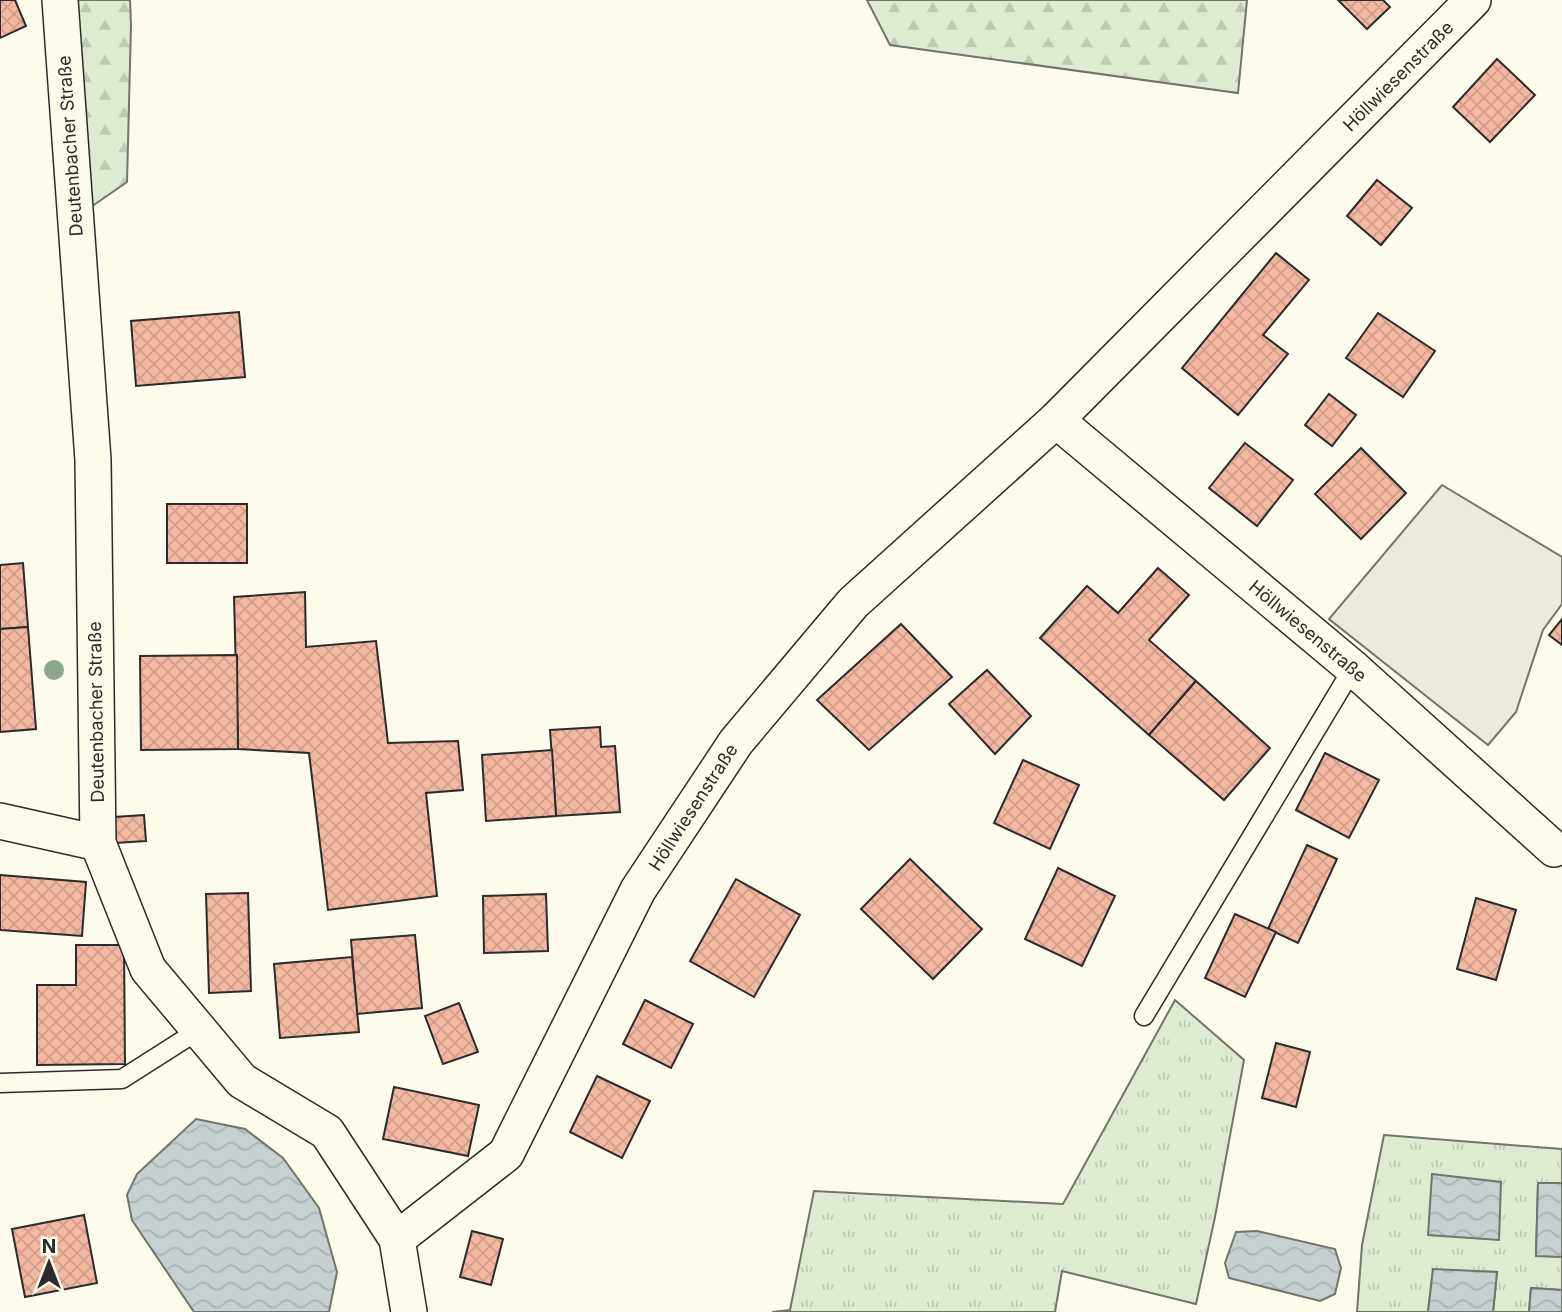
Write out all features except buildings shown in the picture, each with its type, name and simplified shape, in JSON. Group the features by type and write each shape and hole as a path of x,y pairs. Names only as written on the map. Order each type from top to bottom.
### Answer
{"street":[{"name":"Deutenbacher Straße","path":"60,0 93,460 98,843 148,969 242,1081 327,1132 397,1239 409,1312"},
{"name":"Höllwiesenstraße","path":"397,1239 506,1154 638,890 736,742 853,603 1056,420 1473,0"},
{"name":"Höllwiesenstraße","path":"1056,420 1353,667 1554,849"},
{"path":"0,821 98,843"}],"lane":[{"path":"1143,1016 1353,667"},
{"path":"0,1083 122,1079 199,1030"}],"green space":[{"path":"69,0 130,0 127,182 88,209"},
{"path":"867,0 1247,0 1238,93 890,45"},
{"path":"1175,1000 1244,1060 1196,1304 1062,1271 1055,1312 772,1312 790,1310 814,1191 1063,1204"},
{"path":"1384,1135 1562,1149 1562,1183 1538,1183 1536,1255 1562,1257 1562,1290 1531,1288 1529,1312 1493,1312 1497,1272 1433,1270 1428,1312 1357,1312 1362,1245"}],"shaded area":[{"path":"1442,485 1562,557 1562,604 1543,630 1516,712 1488,745 1329,619"}],"water":[{"path":"196,1119 245,1129 283,1158 319,1208 337,1272 329,1312 194,1312 132,1220 127,1195 137,1174"},
{"path":"1432,1174 1501,1182 1499,1240 1428,1235"},
{"path":"1538,1183 1562,1183 1562,1257 1536,1256"},
{"path":"1257,1231 1335,1249 1341,1268 1335,1294 1320,1301 1229,1278 1225,1263 1236,1232"},
{"path":"1433,1269 1497,1272 1493,1312 1428,1312"},
{"path":"1531,1288 1562,1290 1562,1312 1529,1312"}]}
